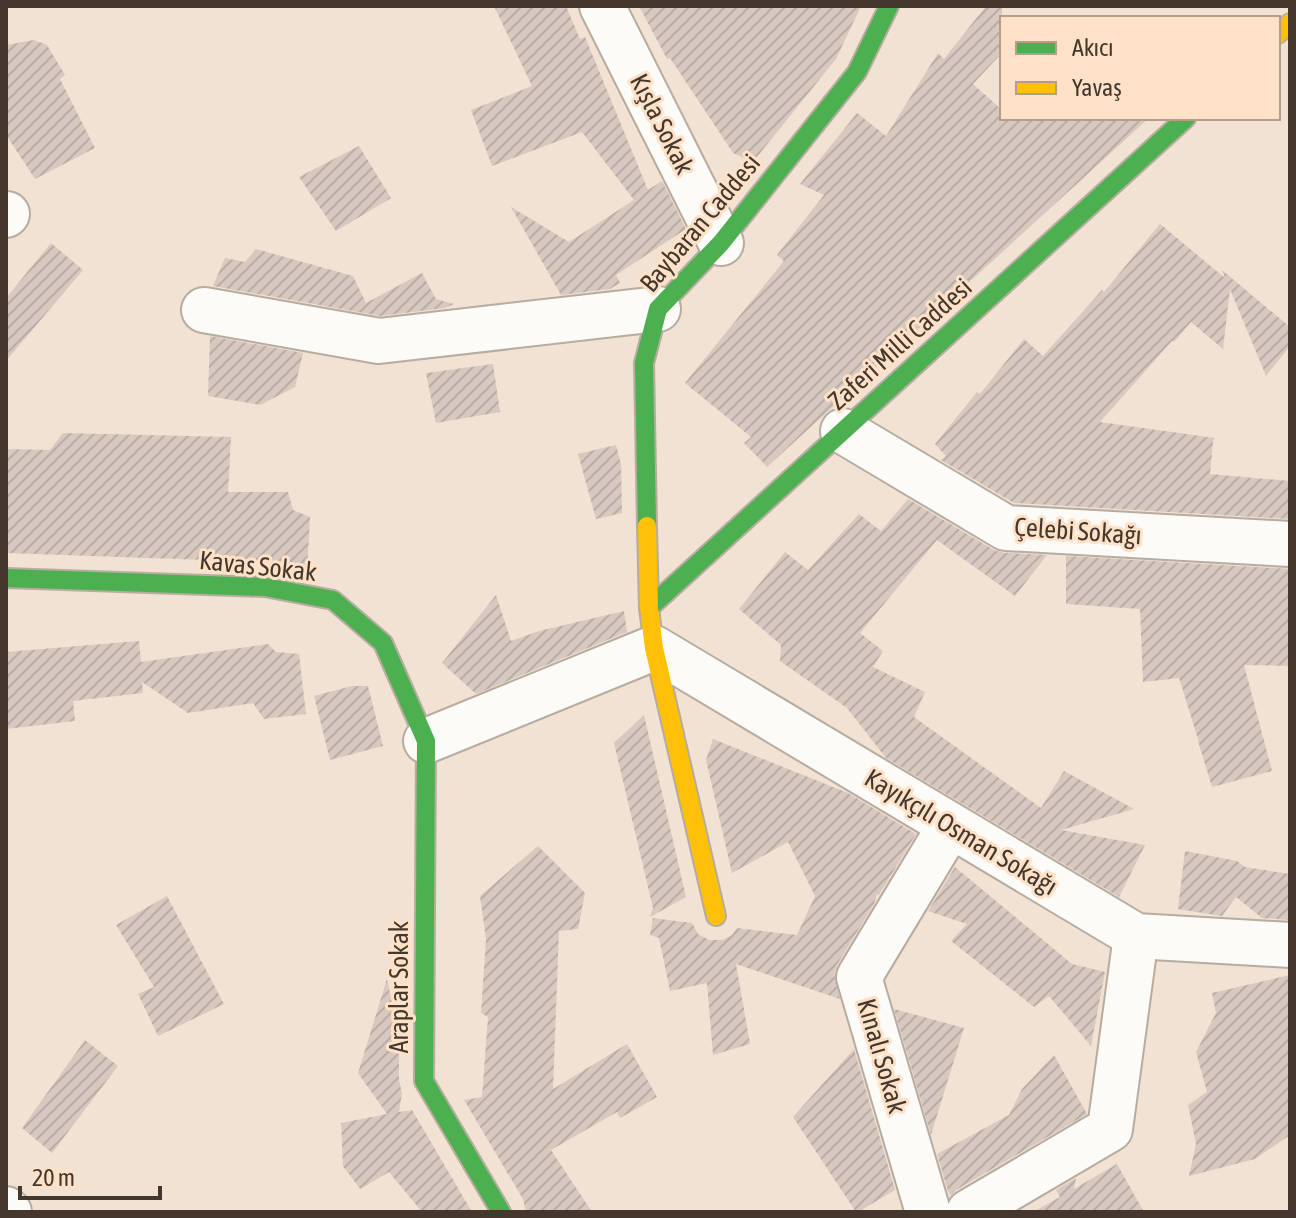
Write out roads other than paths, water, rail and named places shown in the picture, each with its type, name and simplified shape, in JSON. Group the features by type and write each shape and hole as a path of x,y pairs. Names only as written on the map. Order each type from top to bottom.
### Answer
{"street":[{"name":"Kışla Sokak","path":"602,6 721,243"},
{"name":"Baybaran Caddesi","path":"716,916 652,628 644,363 658,309 721,243 857,72 889,6"},
{"name":"Zaferi Milli Caddesi","path":"652,628 843,431 1184,120"},
{"path":"204,310 379,341 658,309"},
{"name":"Çelebi Sokağı","path":"843,431 1006,528 1290,544"},
{"name":"Kavas Sokak","path":"6,578 265,587 333,600 383,643 426,741"},
{"path":"426,741 652,628"},
{"name":"Kayıkçılı Osman Sokağı","path":"652,628 950,826 1136,936 1290,945"},
{"name":"Araplar Sokak","path":"426,741 424,1081 501,1212"},
{"name":"Kınalı Sokak","path":"928,1212 859,977 950,826"},
{"path":"969,1212 1110,1129 1136,936"}]}
